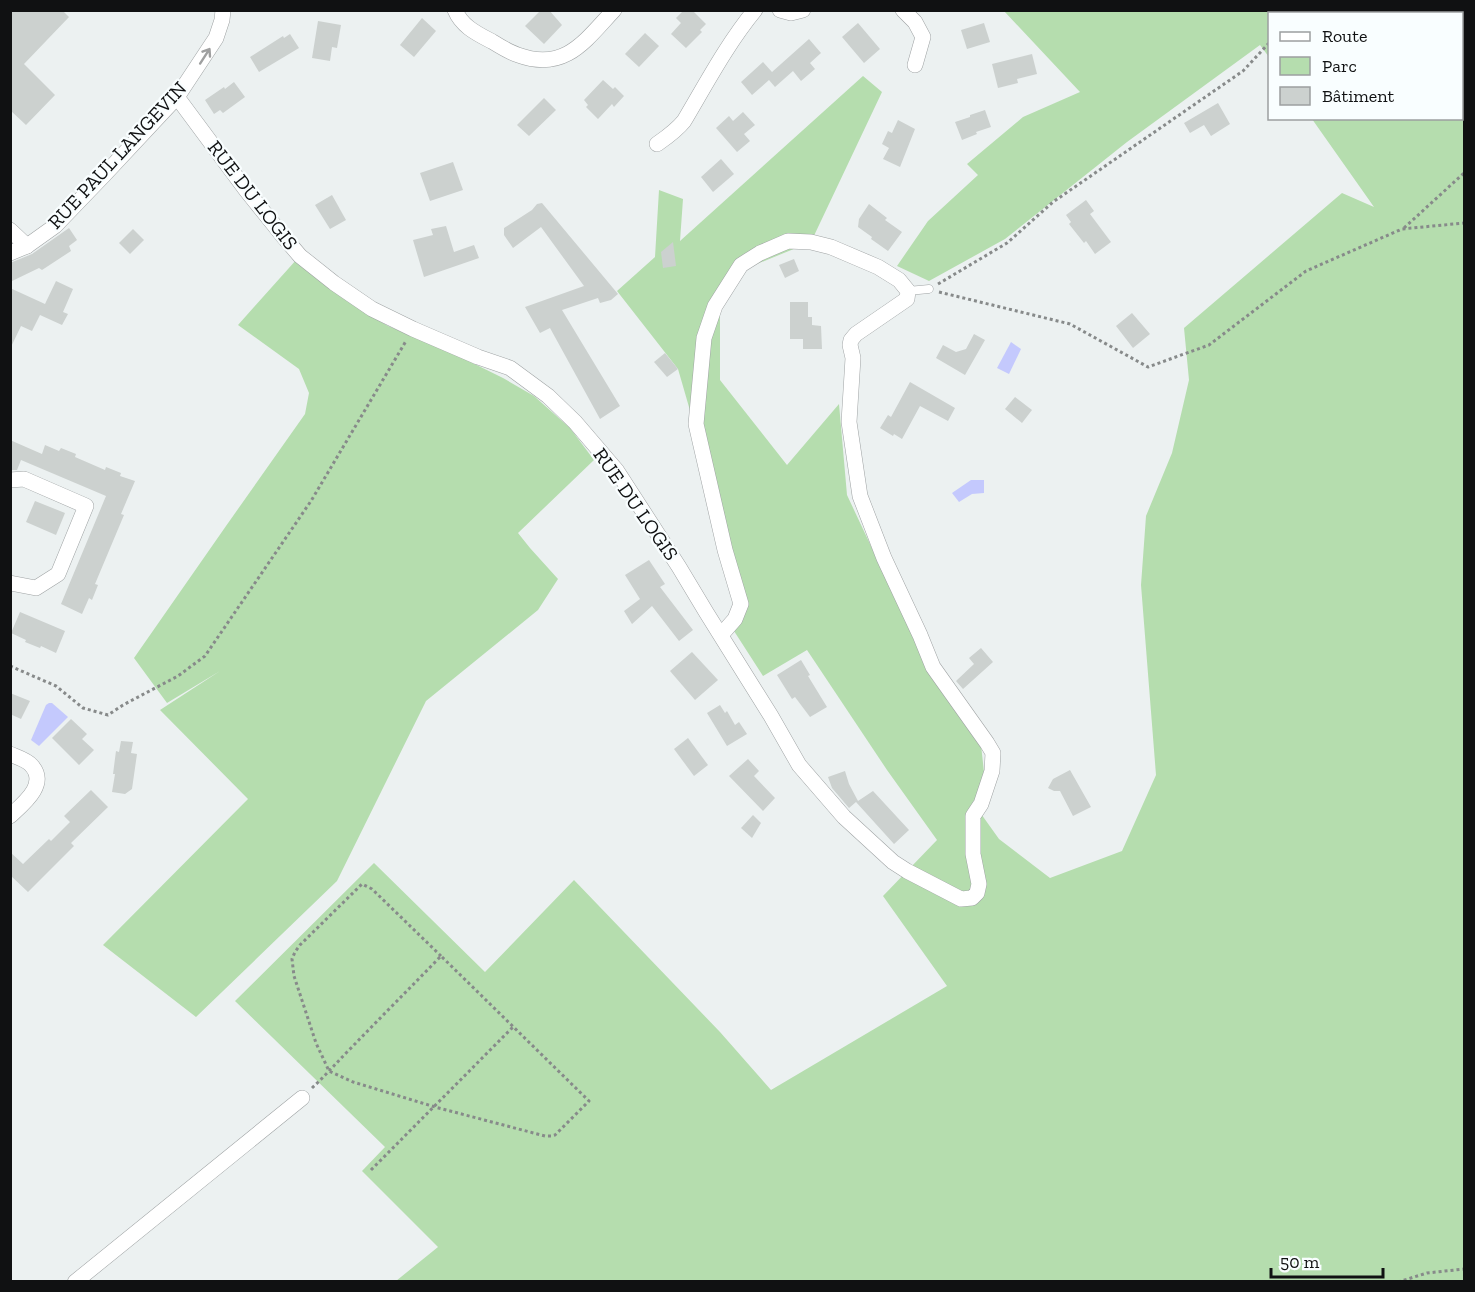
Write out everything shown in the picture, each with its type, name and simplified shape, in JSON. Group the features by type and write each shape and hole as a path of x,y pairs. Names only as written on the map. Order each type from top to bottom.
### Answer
{"street":[{"name":"RUE PAUL LANGEVIN","path":"10,253 27,246 55,226 177,97 216,38 223,10"},
{"path":"455,10 466,26 516,55 533,60 559,58 572,51 587,39 614,10"},
{"path":"657,144 684,122 713,71 755,10"},
{"path":"780,10 791,13 803,10"},
{"path":"903,10 915,22 923,37 915,65"},
{"name":"RUE DU LOGIS","path":"177,97 246,190 300,256 372,309 478,357 510,368 548,396 575,422 617,471 679,567 800,765 832,804 893,862 907,872 961,899 972,898 977,893 979,884 973,854 973,816 981,804 988,785 993,753 933,667 884,558 860,496 849,422 853,358 850,340 907,298 908,291"},
{"path":"10,230 27,246"},
{"path":"721,635 735,619 741,604 725,550 696,424 704,338 715,306 741,265 760,253 788,241 811,242 831,247 878,267 899,280 908,291"},
{"path":"10,480 24,479 86,506 58,574 36,588 10,583"},
{"path":"10,754 31,764 36,773 37,782 32,795 10,816"},
{"path":"75,1281 302,1098"}],"lane":[{"path":"908,291 929,289"}],"path":[{"path":"929,289 1007,243 1053,202 1243,71 1268,43"},
{"path":"1402,229 1464,173"},
{"path":"929,289 1070,324 1148,367 1209,345 1306,271 1402,229 1464,223"},
{"path":"10,666 56,686 83,708 108,715 178,676 205,656 311,501 413,329"},
{"path":"362,884 372,888 441,956 589,1101 555,1135 545,1136 435,1107 353,1082 329,1071 316,1043 294,976 292,958 300,945 362,884"},
{"path":"302,1098 441,956"},
{"path":"371,1170 513,1028"},
{"path":"1398,1281 1427,1273 1464,1269"}],"green space":[{"path":"1004,11 1464,11 1464,1281 396,1281 438,1247 362,1171 385,1147 235,1001 374,863 485,972 574,880 720,1032 771,1090 947,986 883,896 937,840 807,650 763,676 734,631 746,604 678,369 617,291 655,257 659,190 683,199 680,241 863,76 882,92 811,242 747,268 720,310 720,380 787,465 839,404 847,495 930,672 981,745 984,772 974,804 999,839 1050,878 1122,851 1156,775 1141,585 1146,516 1172,453 1189,380 1184,328 1342,193 1374,207 1313,120 1463,120 1463,12 1268,12 1268,56 1260,45 1127,142 1005,239 929,281 897,266 928,221 978,175 967,164 1023,117 1080,92"},
{"path":"297,259 338,295 388,326 436,345 534,396 570,428 594,460 518,533 558,579 538,610 426,701 337,881 196,1017 103,945 248,799 160,710 220,671 167,703 134,658 305,414 309,393 299,369 238,325"}],"water":[{"path":"1011,342 1021,349 1009,374 997,368"},
{"path":"971,480 984,480 984,493 972,494 959,502 952,493"},
{"path":"49,703 68,717 39,746 31,740 46,705"}],"building":[{"path":"10,10 62,10 69,17 24,64 55,95 26,125 10,110"},
{"path":"541,10 549,10 562,25 544,44 525,26"},
{"path":"684,10 692,10 706,24 700,30 702,32 686,48 671,34 681,23 676,18"},
{"path":"422,18 436,31 414,57 400,45"},
{"path":"318,21 341,25 337,48 332,47 330,61 312,58"},
{"path":"858,23 880,49 864,63 842,37"},
{"path":"984,23 990,42 967,49 961,30"},
{"path":"645,33 659,46 639,67 625,54"},
{"path":"290,34 299,48 259,72 250,57"},
{"path":"809,39 821,53 810,63 815,69 801,81 793,71 775,87 769,80 752,95 741,82 763,62 772,72"},
{"path":"1032,54 1037,74 1017,79 1018,83 998,88 992,64"},
{"path":"603,80 624,96 614,107 612,104 598,119 586,107 588,105 584,100"},
{"path":"234,82 245,97 223,113 220,110 214,114 205,100"},
{"path":"544,98 556,110 529,136 517,125"},
{"path":"1218,103 1230,124 1211,136 1204,125 1190,133 1184,123"},
{"path":"985,110 991,127 962,140 955,122"},
{"path":"743,112 755,125 744,134 750,141 737,152 716,128 729,116 733,121"},
{"path":"898,120 915,129 900,167 883,159 889,148 882,144 888,131 892,133"},
{"path":"721,159 734,174 713,192 701,177"},
{"path":"453,162 463,190 430,201 420,173"},
{"path":"332,195 346,220 330,229 315,205"},
{"path":"1086,200 1094,211 1090,214 1111,242 1095,254 1069,224 1071,222 1066,215"},
{"path":"542,203 618,294 611,300 600,303 598,298 562,310 620,406 600,419 550,328 540,333 525,307 584,286 541,227 513,248 504,235 504,228 532,210 537,204"},
{"path":"869,204 887,218 885,220 902,232 888,251 858,227 859,219"},
{"path":"446,226 454,252 474,245 479,258 424,277 413,240 433,235 431,229"},
{"path":"69,228 77,240 69,246 71,251 42,270 39,268 10,282 10,263 32,254"},
{"path":"133,229 144,240 130,254 119,243"},
{"path":"673,242 676,266 663,268 661,252"},
{"path":"794,259 799,271 785,278 779,265"},
{"path":"56,281 73,289 63,312 68,314 62,325 40,315 32,331 21,326 10,349 10,288 45,304"},
{"path":"790,302 808,302 808,317 812,317 812,325 821,326 822,349 803,349 803,339 790,339"},
{"path":"1132,313 1150,334 1133,348 1116,326"},
{"path":"974,334 985,340 965,375 936,358 943,345 956,352 966,349"},
{"path":"665,353 678,369 667,377 654,362"},
{"path":"910,382 955,408 948,421 920,406 902,439 880,428 888,415 891,417"},
{"path":"1015,397 1032,410 1022,423 1005,409"},
{"path":"10,440 42,454 45,445 59,451 61,448 76,454 75,457 105,470 106,467 121,473 120,476 135,481 121,514 124,515 95,584 98,585 92,600 89,598 82,614 61,604 106,496 21,460 17,470 10,470"},
{"path":"35,501 65,513 56,535 26,522"},
{"path":"649,560 665,584 660,587 693,630 679,641 652,606 632,624 624,611 640,599 625,575"},
{"path":"20,612 65,631 56,653 25,642 26,640 11,633"},
{"path":"981,648 993,662 963,689 956,681 974,664 969,658"},
{"path":"692,652 718,680 695,700 670,671"},
{"path":"801,660 827,707 810,717 795,697 792,699 777,675"},
{"path":"10,693 30,701 21,719 10,714"},
{"path":"720,705 725,713 727,711 735,725 739,722 747,734 727,746 707,713"},
{"path":"71,719 87,734 82,739 94,750 79,765 52,738"},
{"path":"688,738 708,765 694,776 674,749"},
{"path":"121,741 133,742 131,753 137,754 132,789 125,794 112,792 116,751 119,752"},
{"path":"748,759 759,771 754,776 775,798 763,811 729,776"},
{"path":"1070,770 1091,807 1073,816 1060,791 1048,788 1053,779"},
{"path":"845,771 858,801 873,791 909,830 894,844 856,802 849,808 832,788 828,777"},
{"path":"91,790 108,807 71,843 74,846 28,892 10,875 10,852 23,864 70,822 64,816"},
{"path":"753,815 761,823 752,838 741,828"}]}
